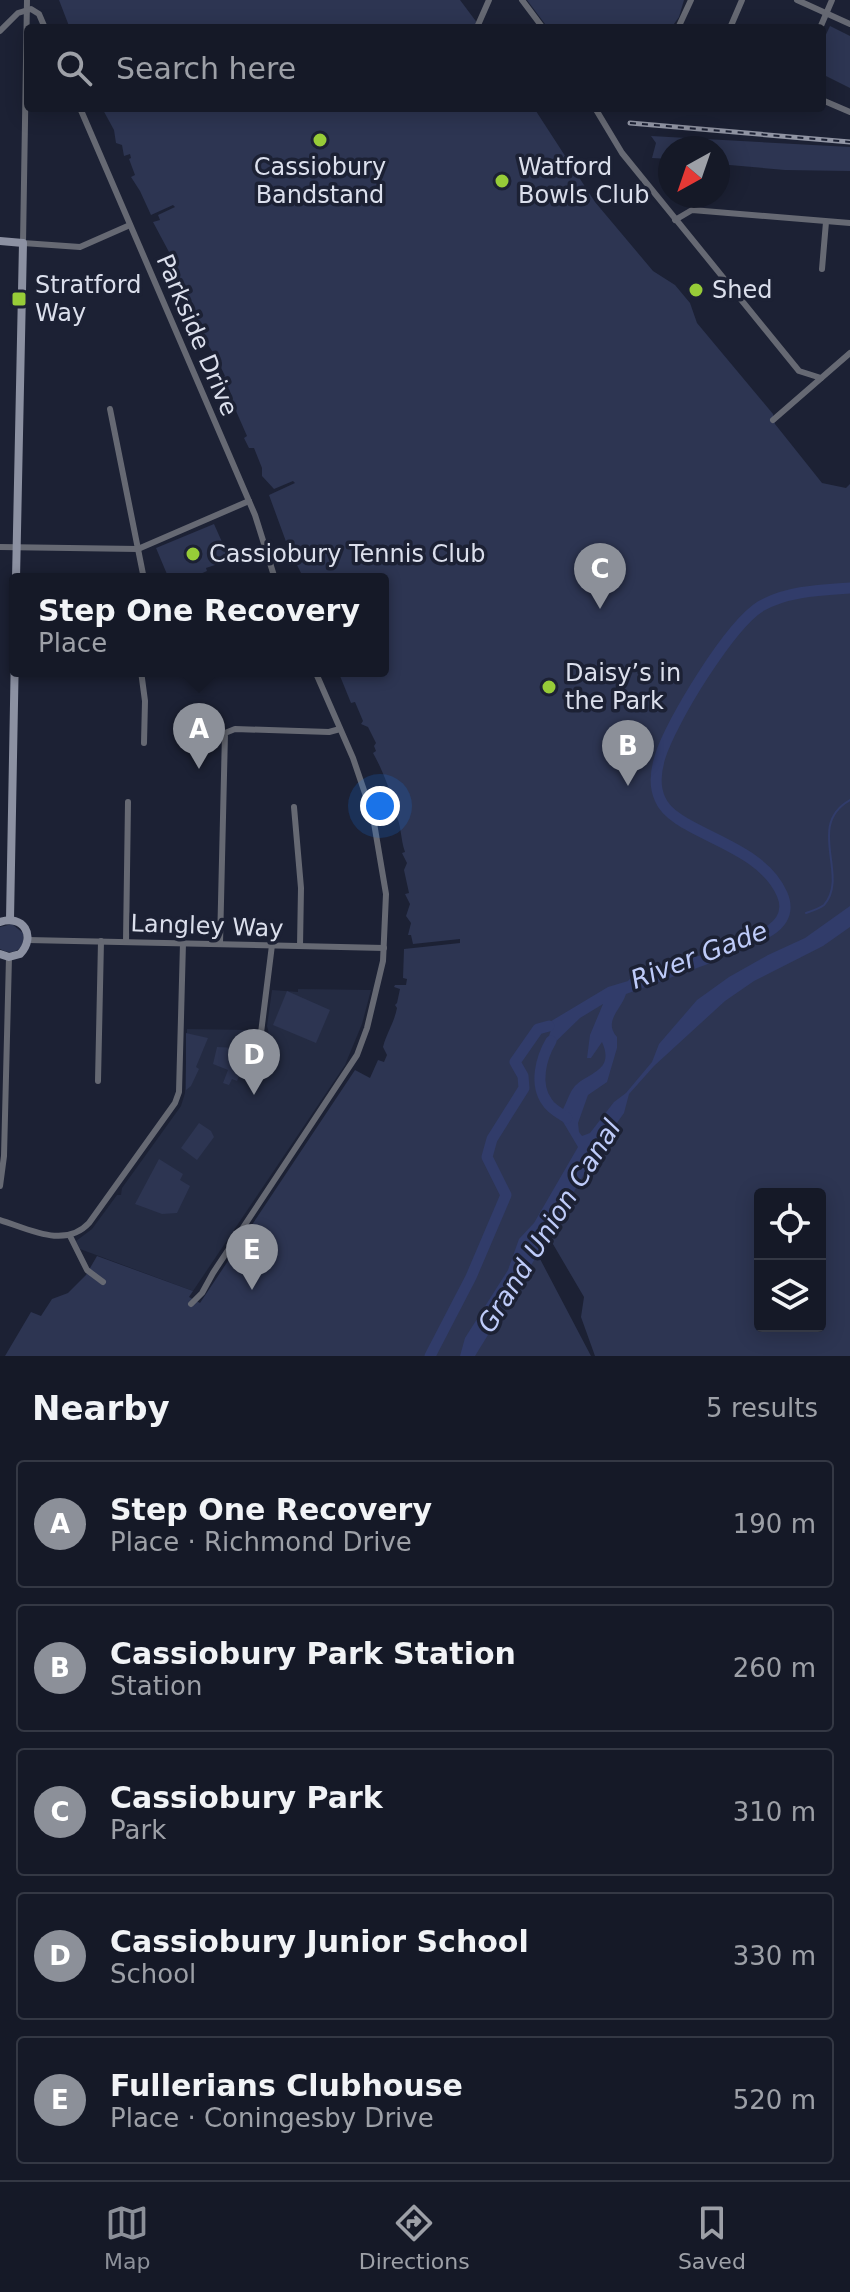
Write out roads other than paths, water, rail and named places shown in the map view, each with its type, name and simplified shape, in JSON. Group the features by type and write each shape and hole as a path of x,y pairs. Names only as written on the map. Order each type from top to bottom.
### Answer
{"street":[{"path":"27,0 27,24"},
{"path":"478,24 489,0"},
{"path":"522,0 540,24"},
{"path":"680,24 691,0"},
{"path":"732,24 742,0"},
{"path":"797,0 850,24"},
{"path":"822,24 832,0"},
{"path":"0,31 18,13 27,9 36,11 43,24"},
{"path":"826,102 850,112"},
{"path":"16,573 25,112"},
{"name":"Parkside Drive","path":"82,112 249,501 273,573"},
{"path":"597,112 622,153 804,375 804,394"},
{"path":"675,220 692,210 850,223"},
{"path":"822,269 826,222"},
{"path":"0,241 80,247 130,225"},
{"path":"773,420 850,353"},
{"path":"804,375 821,378"},
{"path":"110,409 143,573"},
{"path":"0,547 138,549 249,501"},
{"path":"10,919 14,677"},
{"path":"142,677 144,743"},
{"path":"191,1304 202,1293 357,1055 379,986 386,894 378,840 368,799 318,677"},
{"path":"220,944 225,733 235,729 329,732 340,729"},
{"path":"126,941 128,802"},
{"path":"294,807 301,888 300,946"},
{"path":"0,922 10,919 21,923 28,940 20,954 5,955 4,1156 0,1186"},
{"name":"Langley Way","path":"28,940 384,948"},
{"path":"98,1081 101,941"},
{"path":"0,1220 47,1234 70,1236 89,1223 179,1096 183,943"},
{"path":"261,1033 272,945"},
{"path":"70,1236 87,1270 103,1282"}],"water":[{"name":"Grand Union Canal","path":"850,906 850,927 823,946 754,981 725,1001 654,1066 629,1094 624,1113 599,1148 475,1356 460,1356 465,1338 508,1270 519,1239 534,1223 578,1147 556,1110 563,1109 575,1086 599,1070 605,1059 602,1042 591,1058 587,1058 590,1035 603,1004 580,1018 543,1054 551,1030 538,1029 608,987 628,981 637,971 666,966 727,947 716,961 626,994 612,1021 617,1048 607,1082 588,1095 578,1123 582,1136 590,1133 652,1062 659,1044 697,1000 729,977 805,938"}],"waterway":[{"name":"River Gade","path":"714,952 751,940 775,927 785,907 782,894 771,876 756,862 668,811 657,789 660,757 676,721 703,675 748,616 782,597 850,588"},
{"path":"806,913 824,905 831,893 831,823 837,810 850,800"},
{"name":"River Gade","path":"430,1356 471,1277 506,1195 487,1157 492,1139 524,1088 523,1076 515,1062 538,1029 549,1026"},
{"path":"551,1041 542,1063 541,1087 549,1105 567,1118"}],"railway":[{"path":"630,123 850,142"}],"place":[{"name":"Cassiobury Bandstand","path":"320,140"},
{"name":"Watford Bowls Club","path":"502,181"},
{"name":"Shed","path":"696,290"},
{"name":"Stratford Way","path":"19,299"},
{"name":"Cassiobury Tennis Club","path":"193,554"},
{"name":"Cassiobury Park","path":"600,609"},
{"name":"Daisy’s in the Park","path":"549,687"},
{"name":"Step One Recovery","path":"199,769"},
{"name":"Cassiobury Park Station","path":"628,786"},
{"name":"Cassiobury Junior School","path":"254,1095"},
{"name":"Fullerians Clubhouse","path":"252,1290"}]}
